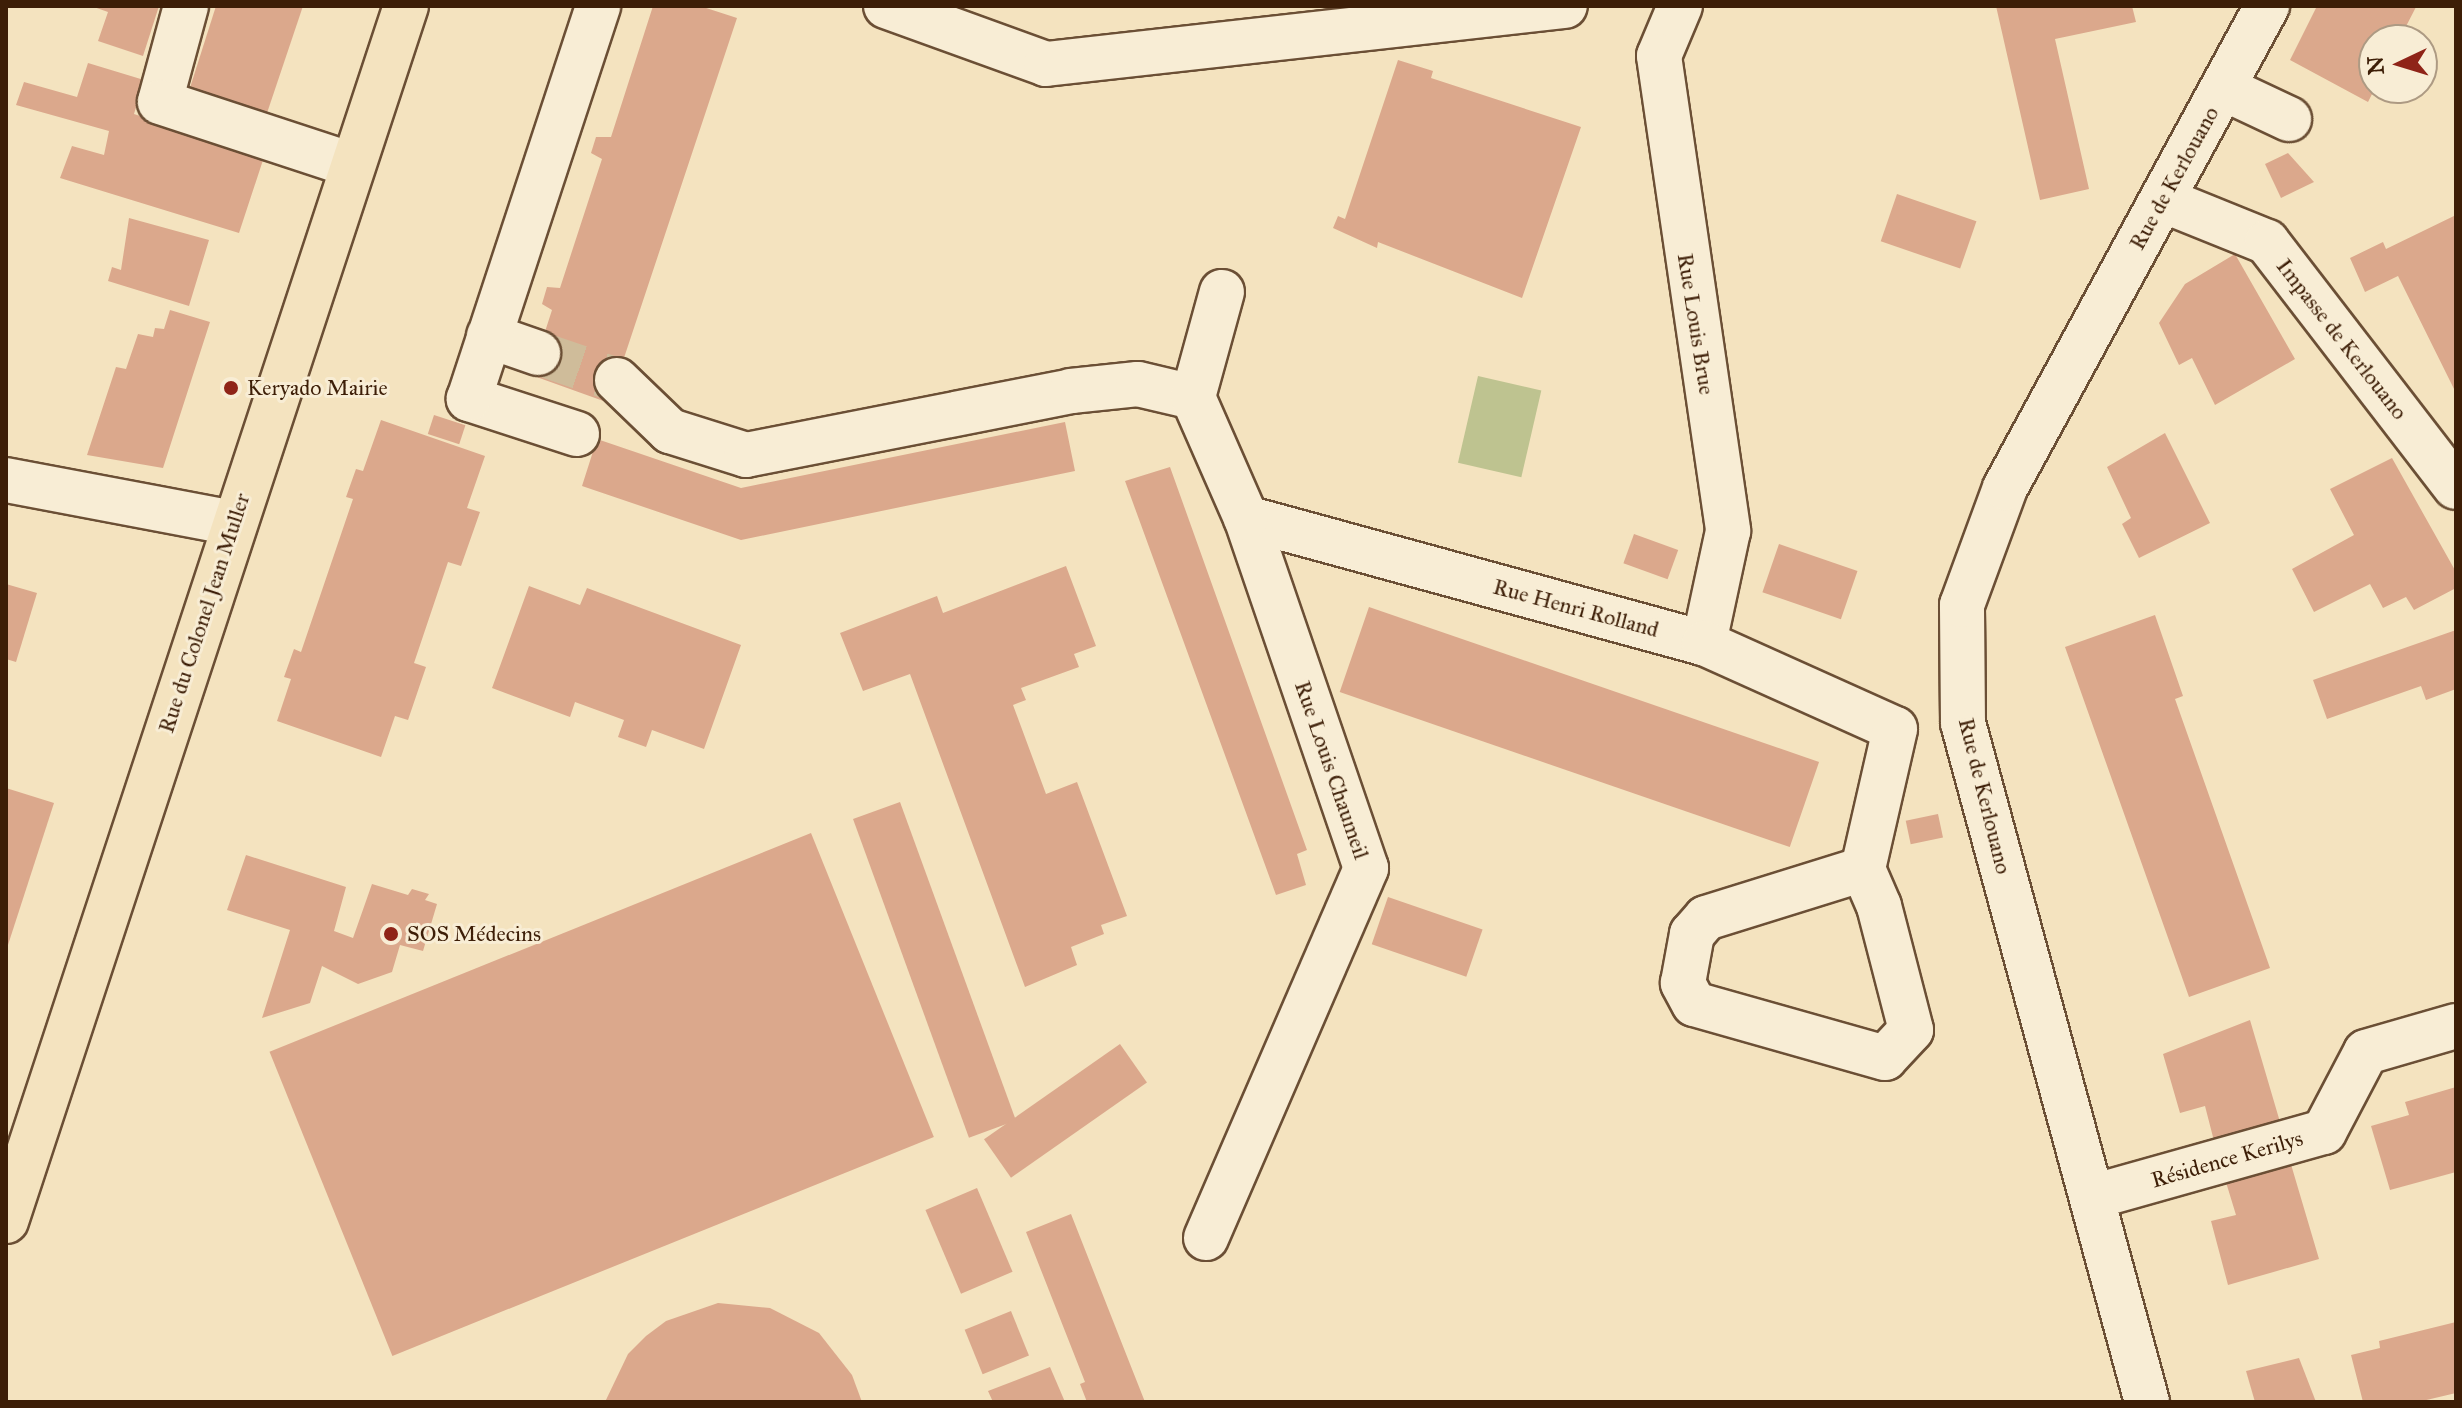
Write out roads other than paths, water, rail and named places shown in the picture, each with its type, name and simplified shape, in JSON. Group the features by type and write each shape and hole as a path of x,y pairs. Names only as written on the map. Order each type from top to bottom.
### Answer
{"main road":[{"name":"Rue du Colonel Jean Muller","path":"6,1221 233,523 406,6"}],"street":[{"path":"186,6 160,102 352,165"},
{"path":"577,434 469,399 598,6"},
{"path":"886,6 1046,64 1565,6"},
{"name":"Rue Louis Brue","path":"1680,6 1659,56 1728,531 1704,643"},
{"name":"Rue de Kerlouano","path":"2147,1402 1963,723 1962,605 2005,488 2267,6"},
{"path":"2223,88 2289,119"},
{"name":"Impasse de Kerlouano","path":"2163,200 2267,242 2456,487"},
{"path":"617,380 670,431 746,455 1071,391 1138,384 1193,397 1222,292"},
{"path":"489,336 538,353"},
{"name":"Rue Louis Chaumeil","path":"1193,397 1246,518 1366,868 1206,1238"},
{"path":"6,480 233,523"},
{"name":"Rue Henri Rolland","path":"1246,518 1704,643 1895,729 1963,723"},
{"path":"1863,869 1706,918 1692,934 1683,983 1694,1004 1885,1058 1911,1030 1879,906 1863,869 1895,729"},
{"name":"Résidence Kerilys","path":"2092,1197 2324,1132 2366,1052 2456,1026"}],"tunnel":[{"path":"538,353 617,380"}],"place":[{"name":"Keryado Mairie","path":"231,388"},
{"name":"SOS Médecins","path":"391,934"}]}
